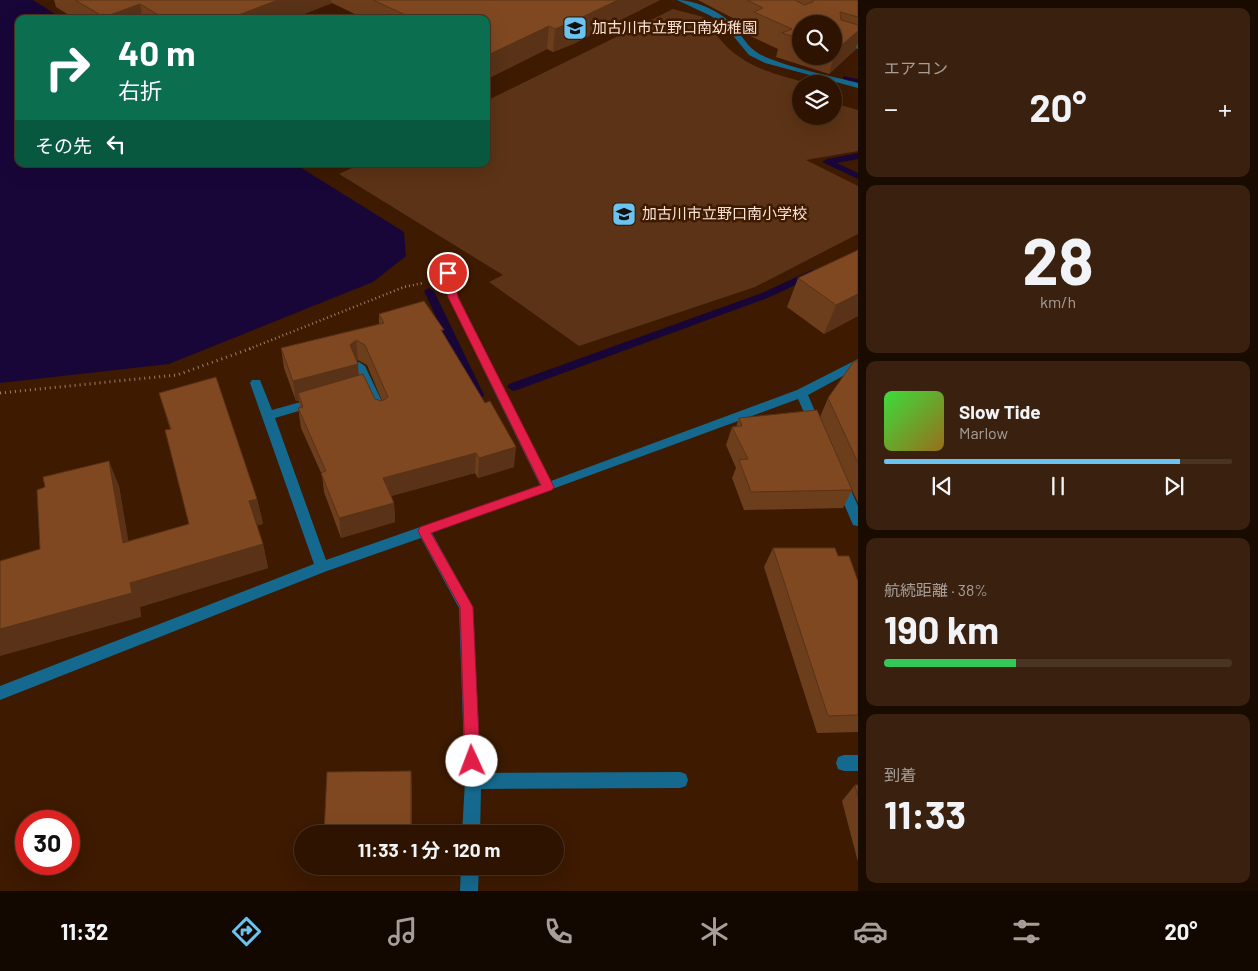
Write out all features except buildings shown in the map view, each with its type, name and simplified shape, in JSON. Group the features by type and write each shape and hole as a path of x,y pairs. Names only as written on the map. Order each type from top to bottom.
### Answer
{"street":[{"path":"681,0 714,14 727,23 752,53 768,62 858,86"},
{"path":"842,42 858,47"},
{"path":"459,260 448,273 453,297 548,487"},
{"path":"0,693 322,567 548,487 801,393 858,363"},
{"path":"360,366 365,388 382,415"},
{"path":"256,383 322,567"},
{"path":"801,393 820,436"},
{"path":"269,415 324,400"},
{"path":"835,470 858,521"},
{"path":"424,531 466,607 473,780 471,825"},
{"path":"473,780 680,780"},
{"path":"469,891 470,875"}],"path":[{"path":"0,393 177,375 216,362 404,287 424,282 449,283"}],"shaded area":[{"path":"0,0 33,0 57,15 15,15 15,167 300,167 404,232 406,256 373,282 169,364 0,383"},
{"name":"加古川市立野口南小学校","path":"673,9 707,18 719,38 739,57 762,69 792,78 792,125 842,125 842,105 858,110 858,151 806,160 858,186 858,234 755,287 579,346 489,282 503,275 339,174 354,167 490,167 490,99"}],"waterway":[{"path":"846,78 858,82"},
{"path":"858,156 827,162 858,176"},
{"path":"513,387 766,295 812,273"},
{"path":"429,291 478,395"}],"place":[{"name":"加古川市立野口南幼稚園","path":"575,28"},
{"name":"加古川市立野口南小学校","path":"624,214"}],"route":[{"path":"448,273 453,297 548,487 424,531 466,607 472,761"}]}
